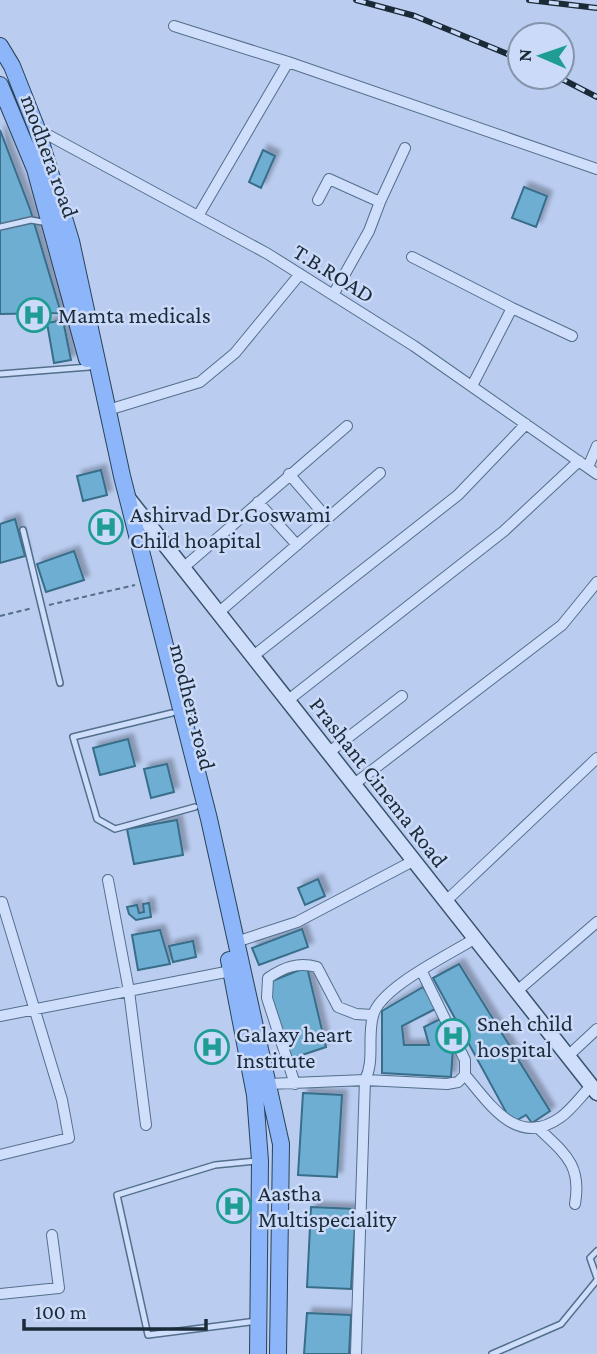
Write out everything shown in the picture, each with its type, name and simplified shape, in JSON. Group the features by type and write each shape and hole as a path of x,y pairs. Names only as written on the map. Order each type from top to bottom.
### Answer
{"main road":[{"path":"0,46 12,66 37,129 71,241 127,497 209,819 236,942 237,970 268,1084 281,1144 278,1354"},
{"name":"modhera road","path":"0,85 35,169 51,224 89,367 139,584 237,970 255,1095 260,1161 258,1354"}],"street":[{"path":"174,26 288,62 597,169"},
{"path":"198,216 288,62"},
{"name":"T.B.ROAD","path":"37,129 300,274 472,386 588,467"},
{"path":"333,295 369,231 405,148"},
{"path":"318,200 330,179 380,202"},
{"path":"412,257 572,336"},
{"path":"108,410 200,382 235,353 300,274"},
{"path":"472,386 512,308"},
{"path":"253,657 458,495 526,424"},
{"path":"183,568 347,426"},
{"path":"287,701 588,467 597,446"},
{"path":"218,613 380,472"},
{"path":"289,474 327,518"},
{"name":"Prashant Cinema Road","path":"127,497 594,1090"},
{"path":"258,502 297,545"},
{"path":"352,785 562,625 597,582"},
{"path":"328,753 402,696"},
{"path":"444,901 597,758"},
{"path":"236,942 297,922 413,861"},
{"path":"108,880 129,991 146,1125"},
{"path":"0,1155 69,1138 62,1100 2,902"},
{"path":"516,992 597,922"},
{"path":"356,1354 365,1080 370,1069 373,1015 386,993 474,939"},
{"path":"295,1084 267,998 268,978 283,968 304,964 317,967 338,1007 356,1014 373,1015"},
{"path":"0,1016 237,970"},
{"path":"422,972 465,1059 465,1075 513,1126 537,1127 560,1118 594,1090"},
{"path":"568,1056 597,1029"},
{"path":"268,1084 365,1080 447,1084 458,1082 465,1075"},
{"path":"537,1127 563,1152 574,1170 579,1182 575,1204"},
{"path":"0,1294 59,1288 52,1235"}],"lane":[{"path":"0,227 31,220 51,224"},
{"path":"0,373 89,367"},
{"path":"23,530 60,683"},
{"path":"172,713 73,737 97,819 115,829 195,807"},
{"path":"259,1321 148,1335 117,1195 215,1165 260,1161"},
{"path":"492,1354 561,1324 597,1279 590,1258 597,1251"}],"path":[{"path":"0,616 139,584"}],"building":[{"path":"0,130 30,209 61,313 0,314"},
{"path":"263,150 275,156 261,188 249,182"},
{"path":"524,187 547,196 536,227 512,218"},
{"path":"63,320 71,360 54,363 47,323"},
{"path":"101,470 107,495 83,501 77,476"},
{"path":"15,519 25,556 0,563 0,524"},
{"path":"74,551 84,580 46,592 37,564"},
{"path":"128,739 135,766 100,775 93,748"},
{"path":"167,764 174,792 151,798 144,769"},
{"path":"177,820 183,855 134,864 127,829"},
{"path":"318,879 325,896 305,905 298,888"},
{"path":"149,903 151,917 136,920 129,914 127,907 137,905 139,913 144,912 143,904"},
{"path":"302,929 308,947 259,965 252,948"},
{"path":"160,930 170,964 138,970 132,935"},
{"path":"193,941 196,957 173,962 169,946"},
{"path":"459,964 550,1111 532,1123 526,1115 512,1123 433,978"},
{"path":"307,967 326,1047 287,1060 267,983"},
{"path":"423,987 437,1008 402,1026 404,1045 429,1045 424,1027 440,1019 453,1048 451,1077 382,1073 382,1011"},
{"path":"303,1093 342,1095 337,1177 298,1175"},
{"path":"311,1207 356,1209 351,1289 307,1287"},
{"path":"307,1313 351,1315 349,1354 304,1354"}],"railway":[{"path":"356,0 415,16 506,53"},
{"path":"529,0 597,8"},
{"path":"576,86 597,97"}],"place":[{"name":"Mamta medicals","path":"34,315"},
{"name":"Ashirvad Dr.Goswami Child hoapital","path":"106,527"},
{"name":"Sneh child hospital","path":"453,1036"},
{"name":"Galaxy heart Institute","path":"212,1047"},
{"name":"Aastha Multispeciality","path":"234,1206"}]}
